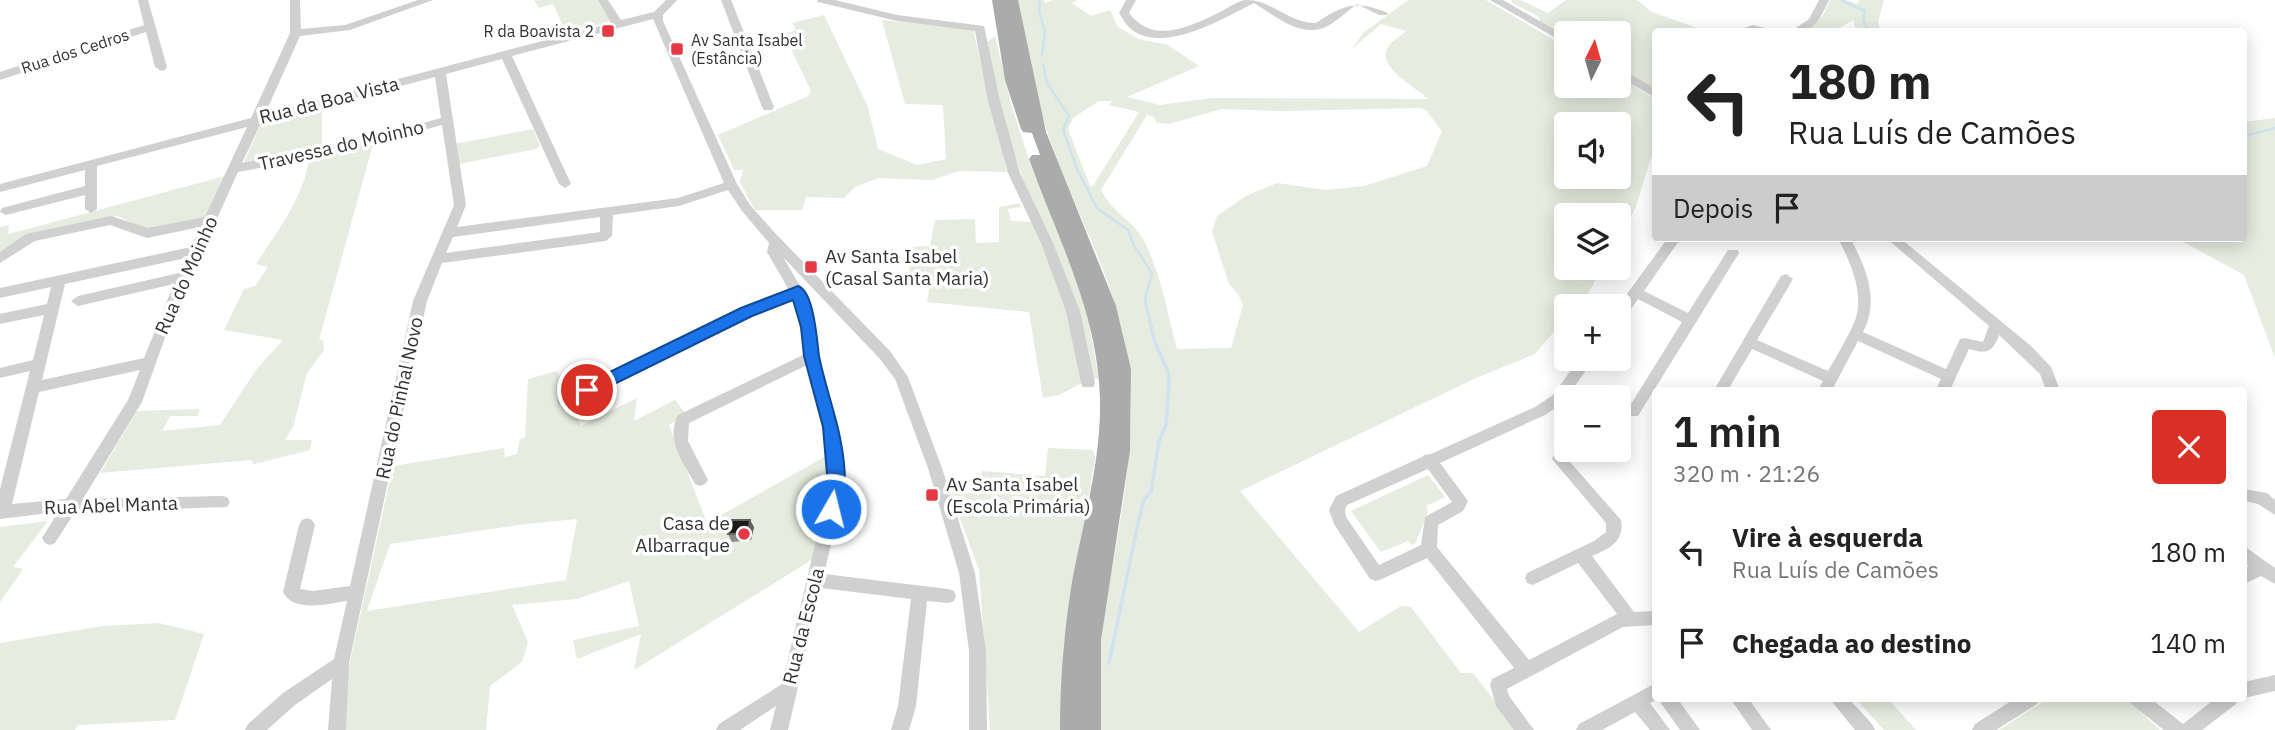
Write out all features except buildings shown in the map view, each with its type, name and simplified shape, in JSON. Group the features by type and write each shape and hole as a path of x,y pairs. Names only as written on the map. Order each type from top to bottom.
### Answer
{"main road":[{"path":"999,0 1012,80 1040,168 1091,296 1108,379 1110,403 1105,460 1072,647 1071,730"},
{"path":"1011,0 1039,132 1108,306 1122,369 1121,451 1091,640 1090,730"}],"street":[{"path":"143,0 161,67"},
{"name":"Rua do Moinho","path":"50,538 143,385 149,362 184,277 296,33 295,0"},
{"path":"296,33 346,28 428,0"},
{"path":"603,0 618,25"},
{"path":"672,0 659,14 662,31 731,185 746,208 776,243 885,355 907,389 967,573 975,637 978,730"},
{"path":"726,0 768,107"},
{"path":"822,0 897,18 980,28 995,34"},
{"path":"1131,0 1125,5 1127,20 1134,28 1146,34 1160,35 1185,31 1254,0 1312,28 1356,0 1383,13"},
{"path":"1495,0 1554,34"},
{"path":"1800,28 1817,16 1824,0"},
{"name":"Rua da Boa Vista","path":"0,188 659,14"},
{"name":"Rua dos Cedros","path":"0,76 150,27"},
{"path":"980,28 994,102 1014,173 1047,243 1073,311 1088,383"},
{"path":"506,55 565,184"},
{"name":"Rua do Pinhal Novo","path":"337,730 341,663 421,301 460,205 440,71"},
{"path":"1631,79 1652,92"},
{"name":"Travessa do Moinho","path":"234,169 340,149 448,120"},
{"path":"91,163 91,209"},
{"path":"449,233 679,202 731,185"},
{"path":"6,211 91,189"},
{"path":"438,260 606,236 607,212"},
{"path":"0,258 31,237 111,220 147,233 210,221"},
{"path":"1631,298 1672,242"},
{"path":"1749,342 1828,385 1865,310 1864,288 1846,242"},
{"path":"1897,242 1996,325 2046,372 2052,387"},
{"name":"Rua da Escola","path":"776,243 773,252 798,292 808,327 812,356 832,427 837,486 779,730"},
{"path":"0,293 196,251"},
{"path":"1633,412 1733,253"},
{"path":"78,301 184,277"},
{"path":"1723,387 1786,279"},
{"path":"1,512 59,281"},
{"path":"564,401 746,312 798,292"},
{"path":"1635,292 1690,320"},
{"path":"0,319 52,308"},
{"path":"1944,387 1965,343 1984,348 1989,345 1996,325"},
{"path":"1855,334 1948,376"},
{"path":"700,480 678,436 683,419 812,356"},
{"path":"32,388 149,362"},
{"path":"0,373 38,365"},
{"path":"1429,549 1376,574 1339,519 1337,510 1341,501 1539,411 1558,399 1578,371"},
{"path":"1429,460 1460,501 1458,506 1430,522 1429,549 1525,668"},
{"path":"1533,578 1612,538 1615,526 1609,515 1562,462"},
{"path":"2247,496 2262,498 2275,509"},
{"name":"Rua Abel Manta","path":"1,512 70,506 222,502"},
{"path":"307,526 291,592 295,596 306,598 356,592"},
{"path":"1581,554 1629,618"},
{"path":"2247,555 2275,577"},
{"path":"2247,574 2262,566"},
{"path":"814,580 948,596"},
{"path":"900,730 907,706 920,592"},
{"path":"1525,730 1502,699 1498,685 1525,668 1629,618 1652,618"},
{"path":"254,730 289,699 341,663"},
{"path":"2247,689 2275,683"},
{"path":"725,730 788,689"},
{"path":"1585,730 1652,693"},
{"path":"1638,702 1661,730"},
{"path":"1670,702 1691,730"},
{"path":"1745,702 1762,730"},
{"path":"1841,702 1866,730"},
{"path":"1981,730 2025,702"},
{"path":"2142,702 2179,730 2224,702"}],"shaded area":[{"path":"534,0 598,0 610,21 567,35 553,4 539,8"},
{"path":"1015,0 1044,0 1045,3 1053,0 1077,0 1072,3 1091,16 1110,10 1118,27 1139,39 1168,45 1199,66 1127,97 1160,105 1212,98 1428,99 1399,76 1387,61 1389,46 1406,31 1381,24 1352,49 1363,33 1408,0 1486,0 1554,40 1554,98 1631,98 1631,84 1652,97 1652,157 1631,216 1631,203 1554,203 1554,280 1596,280 1587,294 1554,294 1554,332 1535,354 1476,378 1240,491 1359,632 1401,606 1411,607 1461,673 1473,673 1517,730 1099,730 1097,690 1102,629 1127,477 1130,439 1128,362 1123,334 1107,280 1047,130","holes":["1099,101 1112,101 1109,105 1139,112 1093,186 1090,186 1068,129 1073,118","1222,109 1426,110 1442,131 1427,166 1364,186 1326,190 1277,183 1246,196 1217,216 1212,232 1229,284 1243,305 1231,348 1177,349 1159,279 1143,239 1101,190 1147,115 1154,117 1157,123 1169,124"]},
{"path":"1512,0 1520,0 1548,13 1566,0 1637,0 1652,12 1697,28 1652,28 1652,88 1631,75 1631,21 1554,21 1554,30 1541,23 1538,16 1512,3"},
{"path":"1830,0 1846,0 1858,4 1859,0 1884,0 1878,22 1880,28 1858,28 1854,26 1854,20 1839,28 1808,28 1823,16"},
{"path":"824,15 868,107 878,149 917,165 946,159 943,105 905,104 882,20 973,30 1007,172 959,171 932,180 879,178 855,187 844,198 806,197 802,210 755,210 740,182 743,170 734,170 718,135 808,96 811,91 784,34 796,30 792,23"},
{"path":"995,36 1012,107 1029,160 1085,301 1099,379 1091,378 999,108 985,44"},
{"path":"322,106 322,151 243,164 263,120"},
{"path":"2275,118 2275,358 2244,275 2183,242 2247,242 2247,122"},
{"path":"533,129 540,145 536,149 459,164 455,144"},
{"path":"373,144 319,340 323,340 324,350 307,373 293,427 285,440 312,440 310,450 254,464 251,460 100,473 137,411 199,409 198,416 170,416 162,431 220,425 256,370 283,340 224,330 244,289 255,286 268,267 256,264 295,201 309,159"},
{"path":"225,176 206,216 200,221 148,231 118,216 27,236 0,255 0,227 9,225 8,234"},
{"path":"1020,203 1021,207 1008,209 1011,221 1032,222 1069,308 1082,383 1059,395 1043,398 1029,312 927,302 930,283 908,279 912,247 930,246 935,220 975,219 976,243 999,242 999,207"},
{"path":"557,371 581,426 637,398 634,421 675,400 686,414 669,425 707,523 828,455 830,487 813,559 634,670 641,634 577,659 573,640 639,626 629,581 577,599 512,605 528,642 522,662 490,686 486,730 346,730 347,675 393,466 504,448 505,457 517,454 520,439 525,438 528,379","holes":["577,519 566,580 367,611 390,544"]},
{"path":"1048,448 1093,450 1095,458 1064,641 1061,730 990,730 979,570 951,494 977,493 982,471 1045,476"},
{"path":"1428,475 1445,497 1426,506 1428,512 1416,542 1412,545 1408,541 1381,552 1351,511"},
{"path":"48,521 13,567 23,569 0,602 0,527"},
{"path":"159,623 204,634 175,720 78,725 75,730 0,730 0,643 103,626"},
{"path":"1859,702 1891,702 1916,730 1884,730"},
{"path":"2043,702 2129,702 2160,730 1999,730"}],"waterway":[{"path":"1040,0 1039,11 1045,31 1042,55"},
{"path":"1841,0 1865,11 1863,20 1867,28"},
{"path":"1043,64 1047,83 1069,116 1063,130 1078,171 1097,208 1128,230 1133,244 1152,273 1145,299 1150,323"},
{"path":"2247,135 2275,128"},
{"path":"1109,663 1139,519 1144,500 1151,492 1159,441 1166,425 1168,372 1154,340 1150,321"}],"place":[{"name":"R da Boavista 2","path":"608,31"},
{"name":"Av Santa Isabel (Estância)","path":"677,49"},
{"name":"Av Santa Isabel (Casal Santa Maria)","path":"811,267"},
{"name":"Av Santa Isabel (Escola Primária)","path":"932,495"},
{"name":"Casa de Albarraque","path":"744,534"}],"route":[{"path":"587,390 746,312 798,292 832,427 837,486 831,509"}]}
